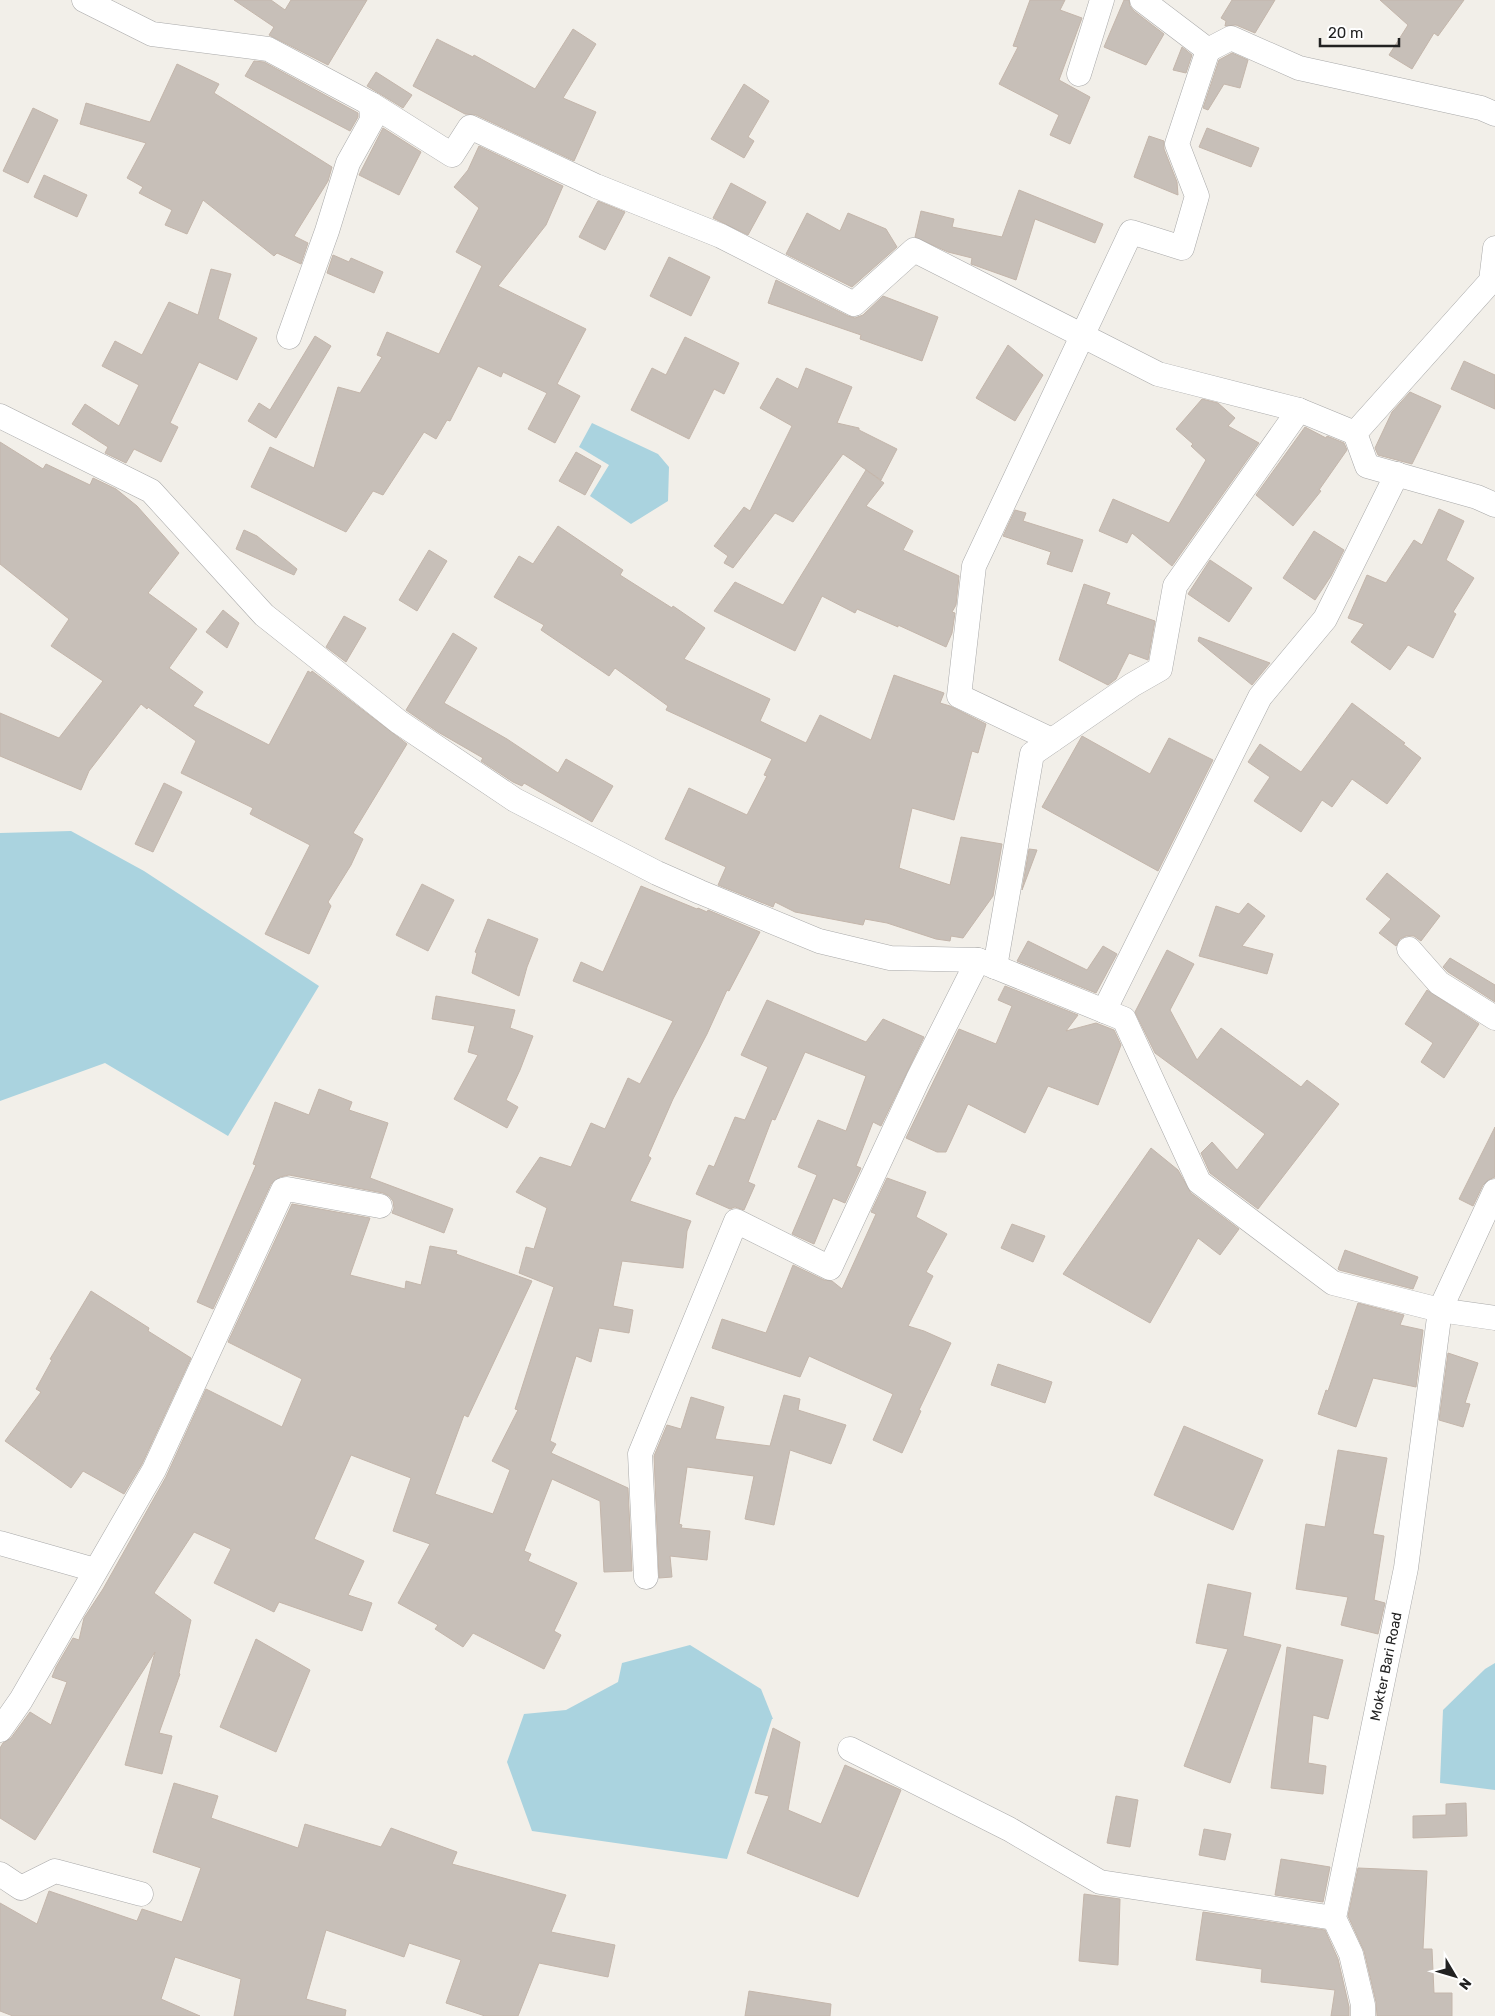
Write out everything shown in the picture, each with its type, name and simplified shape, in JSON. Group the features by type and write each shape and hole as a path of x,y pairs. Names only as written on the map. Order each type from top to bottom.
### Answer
{"street":[{"path":"84,0 152,34 268,49 371,104 452,155 470,127 596,186 721,236 854,304 914,250 1158,374 1299,410 1355,433 1367,466 1477,497 1495,505"},
{"path":"1079,74 1102,0"},
{"path":"1142,0 1208,50"},
{"path":"1052,740 960,696 974,566 1131,232 1182,248 1197,196 1176,144 1208,50 1231,38 1298,68 1480,108 1495,114"},
{"path":"290,337 327,231 348,163 372,120 371,104"},
{"path":"1355,433 1491,281 1495,248"},
{"path":"646,1577 640,1454 736,1221 830,1268 918,1079 986,964 1032,754 1132,685 1160,669 1175,586 1299,410"},
{"path":"0,416 151,491 264,614 400,722 515,800 674,880 818,941 890,958 986,964 1124,1019 1199,1182 1333,1283 1440,1310 1495,1318"},
{"path":"1104,1011 1260,697 1325,619 1397,474"},
{"path":"1409,949 1439,983 1495,1018"},
{"path":"0,1730 21,1700 154,1470 283,1190 287,1189 380,1206"},
{"name":"Mokter Bari Road","path":"1334,1918 1406,1568 1440,1310 1495,1191"},
{"path":"0,1543 95,1570"},
{"path":"850,1749 1010,1829 1100,1882 1334,1918 1351,1954 1363,2005 1363,2016"},
{"path":"0,1874 22,1888 55,1871 141,1894"}],"water":[{"path":"592,423 658,454 669,467 668,501 631,524 590,496 609,465 579,447"},
{"path":"71,831 144,871 319,986 228,1136 105,1063 0,1101 0,833"},
{"path":"690,1645 761,1689 773,1719 727,1859 532,1831 507,1762 524,1714 566,1710 618,1682 622,1663"},
{"path":"1495,1663 1495,1790 1440,1783 1443,1710 1485,1669"}],"building":[{"path":"234,0 271,0 285,10 291,0 367,0 328,65 269,35 274,27"},
{"path":"1030,0 1065,0 1060,10 1082,18 1059,80 1090,97 1070,144 1050,135 1059,115 999,84 1018,47 1013,46"},
{"path":"1124,0 1129,0 1130,6 1134,11 1164,34 1146,65 1104,47"},
{"path":"1232,0 1275,0 1255,33 1236,25 1225,26 1226,21 1221,18"},
{"path":"1380,0 1464,0 1438,36 1434,33 1412,69 1389,55 1408,25"},
{"path":"573,29 596,44 563,98 596,112 574,161 476,115 465,114 413,86 437,39 473,57 474,55 535,89"},
{"path":"1182,47 1192,55 1186,73 1173,70"},
{"path":"1232,53 1248,60 1240,88 1224,84 1208,110 1203,108 1219,60"},
{"path":"254,61 264,62 358,113 358,117 350,131 245,76"},
{"path":"177,64 219,84 214,93 332,167 328,181 294,236 308,243 301,264 277,253 274,256 203,200 187,234 165,225 172,210 139,193 143,187 127,178 146,143 80,124 86,103 150,122"},
{"path":"376,72 412,95 403,108 367,86"},
{"path":"744,84 769,101 748,137 754,141 744,158 711,139"},
{"path":"33,108 58,120 28,183 3,171"},
{"path":"383,128 421,152 399,195 359,175"},
{"path":"1207,128 1259,148 1251,167 1199,147"},
{"path":"1149,136 1164,141 1164,149 1177,182 1178,195 1134,177"},
{"path":"479,146 563,186 546,225 498,286 586,329 557,384 580,396 555,443 528,429 547,393 503,372 501,377 478,366 450,421 447,420 436,439 424,432 383,495 373,491 346,532 251,487 270,447 314,468 338,387 360,393 382,357 377,355 387,332 439,354 482,266 456,252 479,208 454,187 468,170"},
{"path":"44,175 87,195 77,217 34,197"},
{"path":"731,183 766,202 748,235 713,218"},
{"path":"1019,190 1103,224 1095,243 1035,219 1016,280 971,264 972,258 948,252 915,237 921,211 954,219 952,227 1002,237"},
{"path":"598,201 625,212 605,250 579,237"},
{"path":"807,213 840,231 848,213 886,229 897,247 852,287 786,254"},
{"path":"333,255 349,262 351,258 383,272 374,293 327,273"},
{"path":"669,257 710,277 691,316 650,296"},
{"path":"211,269 231,274 218,319 257,338 237,380 199,362 170,423 178,427 161,462 134,449 126,463 105,453 108,447 72,424 85,404 119,426 139,385 102,366 115,341 142,355 169,302 198,315"},
{"path":"776,280 855,318 863,315 883,296 938,317 922,361 860,339 861,335 768,303"},
{"path":"315,336 331,346 276,438 248,421 259,403 270,410"},
{"path":"685,337 739,363 724,394 714,389 689,439 631,410 652,368 666,375"},
{"path":"1008,345 1043,375 1015,421 976,398"},
{"path":"1464,361 1495,375 1495,409 1451,389"},
{"path":"806,368 852,387 837,423 859,428 859,430 897,449 881,480 843,454 793,522 775,513 733,568 724,563 728,556 714,546 744,507 750,511 792,426 760,408 777,378 798,389"},
{"path":"1410,392 1441,406 1412,464 1378,455 1375,448 1392,412"},
{"path":"1202,399 1218,403 1235,418 1228,426 1259,443 1172,566 1132,533 1127,543 1099,531 1113,499 1169,523 1206,460 1191,446 1193,444 1176,429"},
{"path":"1305,427 1326,438 1327,436 1344,443 1347,450 1319,490 1321,491 1293,526 1256,495"},
{"path":"0,442 43,469 46,464 90,485 93,478 116,489 137,506 179,553 148,593 197,629 169,668 203,692 193,706 269,745 308,671 311,673 312,671 407,744 353,833 363,839 351,865 328,902 331,906 309,954 265,934 310,845 250,814 253,808 181,773 196,741 148,707 147,709 141,704 89,771 81,790 0,756 0,713 59,738 103,681 51,646 69,619 0,564"},
{"path":"576,452 601,466 585,495 559,481"},
{"path":"866,470 884,483 866,506 913,531 903,550 959,576 956,605 952,612 955,613 952,633 946,647 857,609 855,613 822,596 795,651 714,611 735,582 783,605"},
{"path":"1439,509 1464,521 1446,560 1474,578 1453,612 1456,614 1433,658 1408,645 1390,670 1351,642 1364,624 1348,618 1367,575 1386,583 1414,540 1422,545"},
{"path":"1015,510 1026,513 1023,521 1083,540 1072,572 1047,564 1051,552 1003,536"},
{"path":"558,526 623,570 620,575 672,608 673,606 705,628 684,659 770,699 760,721 806,743 820,715 871,740 894,675 944,693 940,703 986,724 978,753 972,751 954,820 912,808 899,868 950,885 961,837 1002,844 993,896 963,938 951,936 950,941 936,939 887,923 865,919 863,925 795,912 775,902 773,907 718,885 726,867 665,839 689,788 747,815 767,776 764,775 772,759 666,710 668,706 615,668 609,676 541,630 544,625 494,597 519,556 533,564"},
{"path":"244,530 257,536 297,569 294,575 236,549"},
{"path":"1314,531 1344,550 1331,576 1315,600 1283,578"},
{"path":"429,550 447,561 417,611 399,600"},
{"path":"1210,560 1252,588 1229,622 1188,594"},
{"path":"1084,584 1110,593 1106,604 1155,621 1148,660 1129,653 1116,679 1108,685 1059,660"},
{"path":"223,610 239,623 227,648 206,632"},
{"path":"344,616 366,628 346,662 326,647"},
{"path":"453,633 477,648 444,703 507,739 558,773 566,759 613,786 592,822 524,783 522,786 513,782 481,761 483,758 438,732 406,710"},
{"path":"1199,637 1270,663 1252,685 1198,641"},
{"path":"1352,703 1405,743 1403,744 1421,758 1387,804 1352,779 1332,807 1322,800 1301,832 1254,801 1270,777 1248,762 1260,744 1301,772"},
{"path":"1082,736 1150,774 1169,738 1213,760 1158,871 1042,807"},
{"path":"164,783 182,792 153,852 135,844"},
{"path":"1029,849 1037,850 1022,890"},
{"path":"1387,873 1440,916 1421,941 1414,936 1406,936 1400,939 1396,946 1379,933 1391,919 1366,899"},
{"path":"422,884 454,900 428,951 396,935"},
{"path":"641,886 697,909 707,912 708,910 760,932 729,991 727,990 707,1034 673,1099 648,1156 651,1158 630,1201 691,1221 687,1231 683,1268 622,1261 613,1306 633,1310 629,1333 599,1328 591,1362 576,1356 550,1441 556,1444 551,1453 628,1488 632,1571 604,1572 600,1501 552,1479 524,1551 531,1554 528,1561 577,1583 554,1631 561,1635 544,1669 473,1633 463,1647 435,1629 438,1625 398,1603 430,1544 393,1531 411,1478 351,1455 314,1539 364,1561 348,1595 372,1603 362,1631 279,1602 274,1612 214,1583 231,1549 194,1532 154,1593 191,1620 180,1674 159,1733 172,1736 162,1774 125,1765 155,1652 35,1840 0,1818 0,1748 3,1743 11,1738 30,1712 51,1725 67,1682 52,1677 56,1667 73,1638 79,1640 84,1618 103,1589 166,1477 206,1389 282,1427 302,1379 228,1342 292,1204 370,1218 350,1275 405,1289 406,1281 421,1285 430,1246 457,1251 456,1254 532,1281 468,1417 464,1415 435,1494 493,1514 510,1470 492,1461 518,1410 515,1409 554,1287 519,1273 526,1247 534,1249 547,1208 516,1192 540,1157 571,1167 591,1123 605,1129 628,1078 640,1084 673,1021 573,981 581,962 603,972"},
{"path":"1248,903 1265,916 1242,946 1273,954 1267,974 1199,956 1216,906 1239,914"},
{"path":"488,919 538,939 527,967 519,996 472,973 477,953 475,952"},
{"path":"1028,941 1087,970 1103,946 1117,954 1096,993 1017,961"},
{"path":"1167,950 1194,964 1170,1010 1197,1060 1221,1028 1301,1087 1307,1080 1339,1104 1258,1209 1210,1173 1201,1153 1212,1142 1237,1170 1265,1134 1155,1053 1135,1012"},
{"path":"1450,958 1495,985 1495,1002 1448,972 1443,967"},
{"path":"1005,986 1078,1015 1066,1031 1096,1023 1114,1030 1121,1045 1098,1105 1048,1086 1025,1133 968,1104 946,1152 937,1152 906,1138 959,1029 996,1044 1012,1006 998,1000"},
{"path":"1427,990 1479,1024 1444,1078 1421,1062 1433,1043 1405,1024"},
{"path":"436,996 515,1010 510,1028 533,1036 506,1100 518,1107 507,1128 454,1099 478,1055 468,1052 475,1026 432,1019"},
{"path":"767,1000 866,1042 883,1019 924,1037 881,1126 873,1122 856,1166 861,1168 845,1203 833,1198 814,1244 792,1234 817,1175 798,1167 818,1120 846,1131 866,1076 805,1052 775,1120 772,1119 748,1182 755,1185 744,1210 735,1207 730,1209 696,1194 709,1165 714,1167 735,1117 745,1120 768,1067 741,1055"},
{"path":"319,1089 352,1102 349,1110 388,1123 370,1178 453,1209 444,1233 392,1213 394,1208 393,1201 383,1193 289,1175 280,1177 271,1184 213,1309 197,1302 256,1165 253,1164 275,1102 309,1115"},
{"path":"1495,1127 1495,1177 1483,1185 1473,1206 1459,1199"},
{"path":"1151,1148 1178,1170 1191,1193 1239,1229 1220,1255 1198,1238 1150,1323 1063,1274"},
{"path":"887,1178 926,1192 916,1217 947,1234 926,1272 933,1276 908,1326 951,1343 919,1410 921,1411 902,1453 873,1440 893,1394 809,1356 800,1377 712,1348 722,1319 766,1333 793,1265 824,1280 832,1281 842,1289 876,1214 871,1212"},
{"path":"1012,1224 1045,1236 1033,1262 1001,1248"},
{"path":"1345,1250 1418,1277 1413,1289 1339,1270"},
{"path":"91,1291 149,1328 148,1331 191,1358 142,1464 124,1494 83,1471 71,1488 5,1441 41,1392 36,1389 52,1360 50,1359"},
{"path":"1358,1303 1404,1315 1400,1325 1423,1330 1416,1387 1373,1378 1356,1427 1318,1414 1326,1390 1328,1391"},
{"path":"1448,1353 1478,1363 1465,1403 1470,1404 1463,1427 1439,1420"},
{"path":"998,1364 1052,1382 1045,1403 991,1385"},
{"path":"784,1395 800,1399 798,1410 846,1425 831,1464 790,1450 774,1525 745,1519 754,1476 687,1467 679,1524 682,1525 681,1528 710,1531 707,1560 670,1556 672,1577 659,1578 654,1456 667,1425 681,1429 691,1397 724,1407 715,1439 770,1446"},
{"path":"1184,1426 1263,1460 1233,1530 1154,1495"},
{"path":"1338,1450 1387,1458 1373,1534 1384,1536 1374,1600 1385,1603 1378,1634 1341,1625 1348,1597 1296,1589 1306,1524 1325,1527"},
{"path":"1208,1584 1251,1593 1243,1636 1281,1645 1230,1783 1184,1766 1228,1649 1196,1643"},
{"path":"256,1639 310,1670 276,1752 220,1727"},
{"path":"1287,1647 1343,1660 1328,1719 1313,1715 1308,1763 1326,1766 1323,1794 1271,1788"},
{"path":"773,1728 800,1742 788,1810 821,1824 845,1765 901,1790 858,1897 747,1853 769,1796 755,1793"},
{"path":"174,1783 218,1796 211,1818 298,1848 305,1824 381,1847 391,1828 457,1852 452,1864 566,1895 551,1932 615,1945 608,1977 539,1963 518,2016 485,2016 446,2003 461,1960 409,1943 404,1957 326,1930 306,1999 346,2010 345,2016 234,2016 241,1979 175,1957 161,1999 200,2016 13,2016 0,2011 0,1903 37,1924 49,1891 137,1921 142,1909 182,1922 201,1868 153,1852"},
{"path":"1116,1796 1138,1800 1130,1847 1107,1843"},
{"path":"1466,1803 1467,1836 1413,1838 1413,1816 1446,1815 1446,1804"},
{"path":"1204,1829 1231,1834 1225,1860 1199,1855"},
{"path":"1281,1859 1330,1867 1323,1902 1275,1895"},
{"path":"1358,1868 1427,1871 1423,1949 1432,1949 1434,1993 1452,1993 1452,2016 1377,2016 1376,2002 1364,1951 1348,1916"},
{"path":"1084,1894 1120,1899 1118,1965 1079,1961"},
{"path":"1203,1912 1325,1930 1338,1959 1349,2007 1349,2016 1331,2016 1335,1990 1261,1982 1262,1969 1196,1960"},
{"path":"749,1991 831,2004 830,2016 745,2016"}]}
